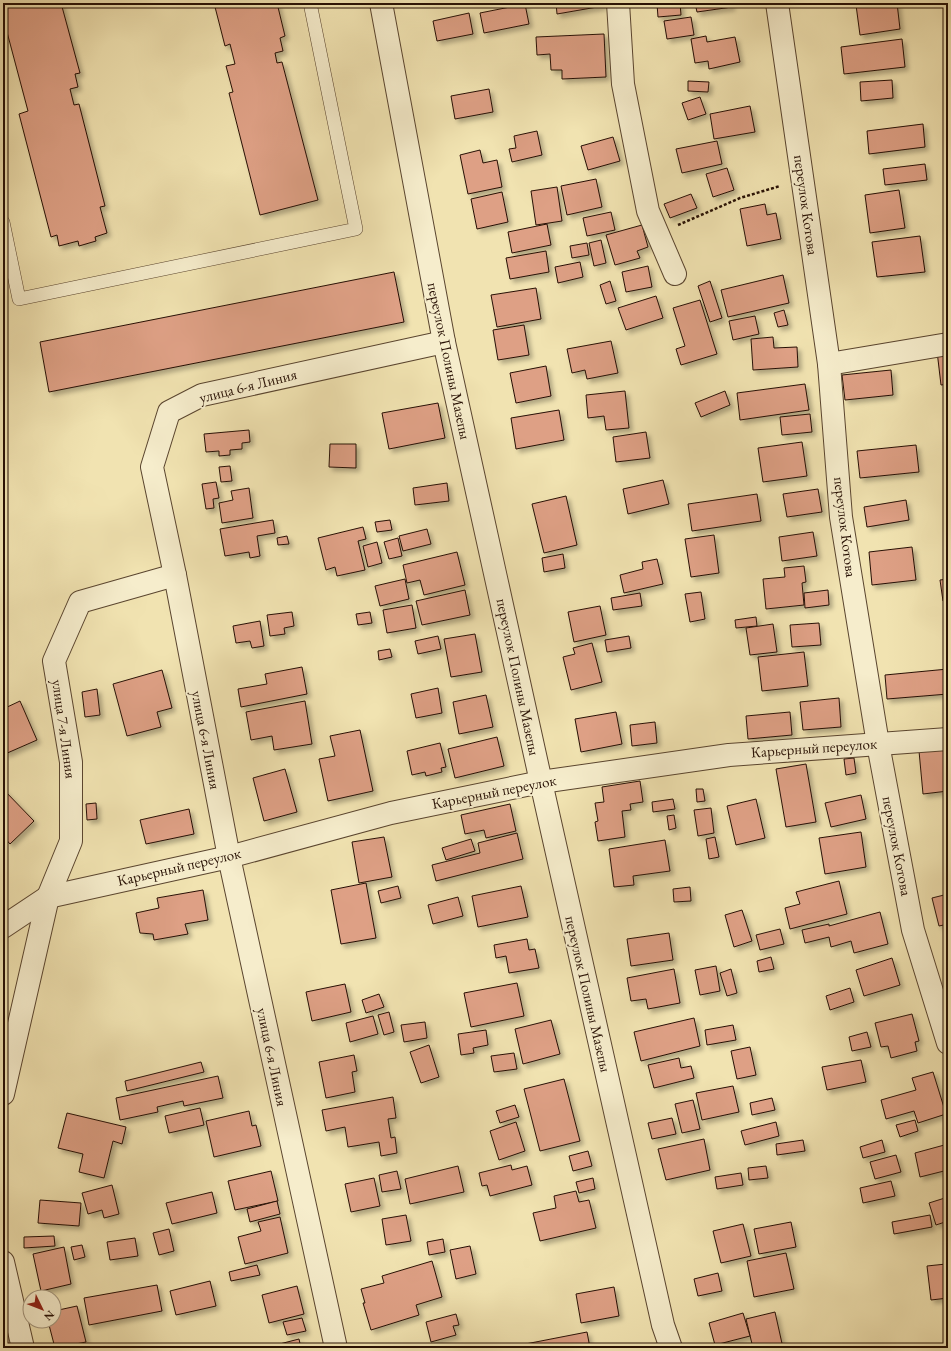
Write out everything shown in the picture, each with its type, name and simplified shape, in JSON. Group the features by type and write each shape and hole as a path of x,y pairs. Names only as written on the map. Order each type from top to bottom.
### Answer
{"street":[{"name":"переулок Полины Мазепы","path":"382,3 444,342 661,1317 671,1348"},
{"path":"618,3 623,84 648,211 675,274"},
{"name":"переулок Котова","path":"777,3 829,364 842,517 878,744 913,930 948,1044"},
{"name":"улица 6-я Линия","path":"336,1348 229,857 152,467 169,412 202,395 444,342"},
{"path":"829,364 948,344"},
{"name":"улица 7-я Линия","path":"3,1094 48,897 71,841 71,762 54,661 80,602 174,575"},
{"name":"Карьерный переулок","path":"48,897 229,857 391,813 541,782 729,755 948,739"},
{"path":"3,927 48,897"},
{"path":"3,1262 23,1348"}],"lane":[{"path":"3,222 19,299 356,230 310,3"}],"path":[{"path":"658,234 740,198 802,180"}],"building":[{"path":"3,3 61,3 80,73 75,74 78,87 70,89 74,105 79,104 105,206 100,207 107,233 95,237 96,241 79,246 78,241 59,246 57,235 51,237 19,114 28,111 3,17"},
{"path":"214,3 277,3 285,36 280,38 283,51 275,53 277,63 282,62 318,200 260,215 229,93 233,92 226,66 235,64 230,44 225,46"},
{"path":"556,3 603,3 603,6 557,14"},
{"path":"680,3 681,15 658,17 657,4"},
{"path":"695,3 731,3 732,7 697,12"},
{"path":"897,3 900,29 860,35 856,5"},
{"path":"525,4 529,24 484,33 480,13"},
{"path":"469,13 473,34 437,41 433,21"},
{"path":"691,17 694,35 667,39 664,21"},
{"path":"604,34 606,77 562,79 562,70 551,70 550,54 537,55 536,37"},
{"path":"706,36 707,42 735,37 740,62 709,69 708,61 695,63 691,39"},
{"path":"902,39 905,67 844,74 841,47"},
{"path":"892,80 893,98 861,101 860,82"},
{"path":"688,81 709,82 708,92 688,91"},
{"path":"489,89 493,112 455,119 451,96"},
{"path":"700,97 706,114 688,120 682,103"},
{"path":"750,106 755,132 714,139 710,114"},
{"path":"923,124 925,147 869,154 867,131"},
{"path":"537,131 542,155 512,162 509,149 516,148 514,136"},
{"path":"613,137 620,161 588,170 581,146"},
{"path":"717,141 722,164 682,173 676,149"},
{"path":"480,150 483,163 497,160 502,187 468,194 460,155"},
{"path":"925,164 927,180 885,185 883,169"},
{"path":"727,168 734,190 713,197 706,174"},
{"path":"596,179 602,207 567,215 561,186"},
{"path":"557,187 562,221 536,225 531,191"},
{"path":"899,190 905,228 870,233 865,195"},
{"path":"502,192 508,222 477,229 471,199"},
{"path":"691,194 697,208 670,218 664,204"},
{"path":"765,204 767,215 776,213 781,239 747,246 740,209"},
{"path":"611,212 615,230 587,236 583,218"},
{"path":"547,224 551,245 512,253 508,232"},
{"path":"642,225 648,247 637,251 640,258 615,265 606,235"},
{"path":"920,236 925,272 877,277 872,242"},
{"path":"601,240 606,263 594,266 589,243"},
{"path":"587,243 589,255 572,258 570,246"},
{"path":"546,251 549,272 510,279 506,258"},
{"path":"580,262 583,277 558,283 555,267"},
{"path":"648,266 652,287 626,292 622,272"},
{"path":"394,272 404,322 49,392 40,342"},
{"path":"783,275 789,303 728,317 721,290"},
{"path":"610,281 616,301 606,304 600,285"},
{"path":"710,281 722,318 710,322 698,286"},
{"path":"536,288 541,319 497,327 491,295"},
{"path":"656,296 663,318 626,330 618,308"},
{"path":"700,300 717,354 681,365 676,349 685,346 673,308"},
{"path":"784,310 788,325 778,327 774,313"},
{"path":"755,316 759,334 733,340 729,321"},
{"path":"524,325 529,355 498,360 493,330"},
{"path":"773,337 774,348 797,347 798,367 753,370 751,339"},
{"path":"611,341 618,373 587,379 585,370 572,373 567,349"},
{"path":"948,350 948,384 941,385 937,351"},
{"path":"546,366 551,396 516,403 510,373"},
{"path":"891,370 893,395 845,400 842,375"},
{"path":"805,384 809,410 740,420 737,393"},
{"path":"625,391 629,428 606,430 604,416 588,418 586,395"},
{"path":"725,391 730,405 701,417 695,403"},
{"path":"438,403 445,438 389,449 382,413"},
{"path":"559,410 564,440 516,449 511,418"},
{"path":"810,414 812,432 782,435 780,417"},
{"path":"249,430 250,442 242,443 242,449 230,450 230,455 219,456 219,451 206,452 204,434"},
{"path":"646,432 650,458 616,462 613,437"},
{"path":"802,442 807,476 763,482 758,448"},
{"path":"330,444 356,444 356,468 329,467"},
{"path":"916,445 919,472 860,478 857,451"},
{"path":"230,466 232,481 221,482 219,467"},
{"path":"663,480 669,504 628,514 623,489"},
{"path":"216,482 219,498 213,499 214,508 206,509 202,484"},
{"path":"447,483 449,501 415,505 413,488"},
{"path":"249,488 253,518 222,523 219,503 233,500 231,491"},
{"path":"818,489 822,512 787,517 783,494"},
{"path":"757,494 761,521 692,531 688,504"},
{"path":"566,496 577,545 544,553 532,504"},
{"path":"906,500 909,520 867,527 864,507"},
{"path":"273,520 275,533 257,536 260,556 250,558 249,552 225,556 220,529"},
{"path":"390,520 392,530 377,532 375,522"},
{"path":"363,527 366,539 358,541 365,570 337,576 335,567 326,570 318,538"},
{"path":"427,529 431,544 403,551 399,536"},
{"path":"813,532 817,556 782,561 779,537"},
{"path":"714,535 719,573 691,577 685,539"},
{"path":"287,536 289,544 278,545 277,538"},
{"path":"398,538 402,556 389,559 384,542"},
{"path":"377,542 382,563 368,567 363,546"},
{"path":"912,547 916,580 872,585 869,552"},
{"path":"457,552 465,585 424,595 420,580 407,583 403,565"},
{"path":"563,554 565,568 544,572 542,558"},
{"path":"657,559 663,584 624,593 620,575 643,569 642,562"},
{"path":"804,566 806,582 802,583 804,605 766,609 763,579 785,577 784,568"},
{"path":"405,579 409,599 380,606 375,586"},
{"path":"948,579 948,601 943,601 940,580"},
{"path":"465,590 470,615 422,625 416,601"},
{"path":"828,590 829,605 805,608 804,593"},
{"path":"701,592 705,619 690,622 685,594"},
{"path":"640,593 642,606 613,610 611,598"},
{"path":"412,605 416,628 387,633 383,610"},
{"path":"600,606 606,635 574,642 568,612"},
{"path":"292,612 294,626 284,628 285,634 270,636 267,615"},
{"path":"370,612 372,623 358,625 356,614"},
{"path":"756,617 757,626 736,628 735,620"},
{"path":"260,621 264,646 252,648 250,641 236,643 233,626"},
{"path":"819,623 821,645 792,647 790,625"},
{"path":"773,624 777,652 750,655 746,628"},
{"path":"475,634 482,672 451,677 444,639"},
{"path":"438,636 441,649 418,654 415,641"},
{"path":"629,636 631,648 607,652 605,640"},
{"path":"592,643 602,682 571,690 563,657 575,654 573,648"},
{"path":"390,649 392,657 379,660 378,651"},
{"path":"804,652 808,686 762,691 758,657"},
{"path":"302,667 307,694 241,707 238,689 267,684 265,674"},
{"path":"948,669 948,694 887,699 885,675"},
{"path":"162,670 172,708 157,712 161,727 127,736 113,684"},
{"path":"438,688 442,713 416,718 411,694"},
{"path":"97,689 100,715 85,717 82,692"},
{"path":"486,695 493,727 459,734 453,702"},
{"path":"839,698 841,727 803,730 800,702"},
{"path":"20,701 37,740 5,754 3,749 3,709"},
{"path":"305,701 312,744 274,750 272,736 251,740 246,712"},
{"path":"616,712 622,744 581,752 575,719"},
{"path":"790,712 792,735 748,739 746,716"},
{"path":"655,722 657,743 632,746 630,725"},
{"path":"360,730 373,791 328,801 319,759 335,756 330,736"},
{"path":"497,737 504,766 455,778 448,749"},
{"path":"440,743 446,767 441,768 442,772 426,776 425,772 412,775 407,751"},
{"path":"948,749 948,791 923,794 919,751"},
{"path":"854,758 856,773 846,775 844,759"},
{"path":"806,764 816,822 786,827 776,769"},
{"path":"285,769 297,812 264,821 253,778"},
{"path":"640,781 643,802 630,804 631,810 622,811 625,837 598,841 595,822 598,821 595,803 604,802 602,787"},
{"path":"3,789 34,821 10,844 3,836"},
{"path":"696,789 703,789 705,801 697,802"},
{"path":"861,795 866,819 831,827 825,803"},
{"path":"673,799 675,809 653,812 652,802"},
{"path":"756,799 765,838 736,845 727,806"},
{"path":"96,803 97,819 87,820 86,804"},
{"path":"510,804 516,831 486,838 484,830 465,834 461,815"},
{"path":"711,808 714,833 698,836 694,810"},
{"path":"189,809 194,834 146,844 140,820"},
{"path":"674,815 676,828 669,830 667,816"},
{"path":"861,832 866,867 825,874 819,838"},
{"path":"517,833 523,859 436,881 432,865 480,853 478,843"},
{"path":"384,837 392,877 359,883 352,842"},
{"path":"715,837 719,857 709,859 706,839"},
{"path":"471,839 475,851 446,860 442,848"},
{"path":"665,840 670,871 633,876 634,885 614,887 609,849"},
{"path":"839,881 847,914 790,929 785,908 800,904 796,892"},
{"path":"366,883 376,938 341,944 331,890"},
{"path":"398,886 401,898 381,903 378,891"},
{"path":"521,886 528,917 478,927 472,896"},
{"path":"690,887 691,901 674,902 673,889"},
{"path":"203,890 208,920 185,924 188,934 154,940 153,934 140,933 136,913 159,908 157,898"},
{"path":"948,894 948,924 939,926 932,898"},
{"path":"458,897 463,916 433,924 428,905"},
{"path":"742,910 752,941 734,947 725,915"},
{"path":"880,912 888,944 854,953 851,941 831,947 829,937 805,943 802,930 829,924 829,926"},
{"path":"780,929 784,944 760,950 756,935"},
{"path":"669,933 673,960 631,966 627,939"},
{"path":"527,939 529,950 535,949 539,968 509,973 506,956 496,958 494,945"},
{"path":"771,957 774,969 759,972 757,961"},
{"path":"892,958 900,985 864,996 856,970"},
{"path":"716,966 720,991 700,995 695,970"},
{"path":"674,969 680,1003 648,1009 646,999 631,1001 627,978"},
{"path":"731,969 737,993 727,996 720,973"},
{"path":"517,983 524,1016 471,1027 464,993"},
{"path":"345,984 351,1012 312,1021 306,992"},
{"path":"850,988 854,1002 830,1010 826,996"},
{"path":"379,994 384,1007 366,1013 362,1000"},
{"path":"389,1012 394,1032 384,1035 378,1015"},
{"path":"912,1014 919,1041 915,1042 917,1051 891,1058 888,1046 881,1047 875,1023"},
{"path":"373,1016 378,1034 350,1042 346,1023"},
{"path":"694,1018 700,1046 641,1061 634,1032"},
{"path":"551,1020 560,1054 523,1064 515,1029"},
{"path":"425,1022 427,1038 404,1042 401,1025"},
{"path":"733,1025 736,1040 707,1045 705,1030"},
{"path":"486,1030 488,1045 473,1048 474,1053 461,1055 458,1034"},
{"path":"867,1032 871,1047 852,1051 849,1037"},
{"path":"429,1045 439,1077 421,1083 410,1052"},
{"path":"750,1047 756,1075 737,1079 731,1051"},
{"path":"514,1053 517,1069 494,1072 491,1056"},
{"path":"354,1055 357,1071 352,1072 355,1092 326,1098 319,1062"},
{"path":"679,1058 681,1068 691,1066 694,1078 654,1088 648,1065"},
{"path":"861,1060 866,1082 827,1090 822,1067"},
{"path":"201,1062 204,1072 127,1091 125,1081"},
{"path":"933,1072 946,1114 918,1123 914,1111 886,1119 881,1100 916,1090 912,1078"},
{"path":"218,1076 223,1098 184,1106 183,1101 157,1107 158,1112 120,1120 116,1098"},
{"path":"564,1079 580,1141 540,1151 524,1089"},
{"path":"733,1086 739,1112 702,1120 696,1093"},
{"path":"393,1097 396,1118 388,1119 391,1138 395,1137 397,1153 381,1156 379,1142 348,1147 345,1127 326,1131 322,1110"},
{"path":"772,1098 775,1110 752,1115 750,1103"},
{"path":"693,1100 700,1129 682,1133 675,1104"},
{"path":"515,1105 519,1117 500,1123 496,1111"},
{"path":"200,1108 204,1125 169,1133 165,1116"},
{"path":"249,1111 252,1126 256,1125 261,1146 214,1157 206,1121"},
{"path":"67,1113 126,1127 122,1144 113,1141 104,1178 79,1172 83,1154 58,1148"},
{"path":"672,1118 676,1134 652,1139 648,1123"},
{"path":"915,1120 918,1131 900,1137 896,1125"},
{"path":"516,1122 525,1151 499,1160 490,1131"},
{"path":"776,1122 779,1136 745,1145 741,1131"},
{"path":"704,1139 710,1170 666,1180 658,1149"},
{"path":"803,1140 805,1151 777,1155 776,1144"},
{"path":"882,1140 885,1152 863,1158 860,1147"},
{"path":"948,1144 948,1170 920,1177 915,1153"},
{"path":"588,1151 592,1166 573,1171 569,1156"},
{"path":"896,1155 901,1172 875,1179 870,1162"},
{"path":"511,1165 512,1170 527,1166 532,1185 490,1196 487,1185 482,1186 479,1173"},
{"path":"458,1166 464,1192 410,1204 405,1179"},
{"path":"766,1166 768,1178 749,1180 748,1168"},
{"path":"271,1171 278,1201 235,1210 228,1181"},
{"path":"397,1171 401,1189 382,1192 379,1175"},
{"path":"741,1173 743,1185 717,1189 715,1177"},
{"path":"374,1178 380,1206 351,1212 345,1184"},
{"path":"593,1178 595,1189 579,1193 576,1182"},
{"path":"891,1181 895,1196 863,1203 860,1188"},
{"path":"112,1185 119,1214 104,1218 102,1210 88,1214 82,1193"},
{"path":"576,1191 579,1202 589,1200 596,1228 540,1241 533,1213 556,1208 554,1196"},
{"path":"212,1192 217,1213 172,1224 166,1203"},
{"path":"948,1197 948,1221 936,1225 929,1203"},
{"path":"40,1200 81,1203 79,1226 38,1223"},
{"path":"277,1201 280,1214 250,1222 247,1209"},
{"path":"406,1215 411,1241 386,1245 382,1219"},
{"path":"930,1215 932,1227 894,1234 892,1222"},
{"path":"280,1217 288,1253 245,1264 238,1237 261,1231 258,1222"},
{"path":"791,1222 796,1247 759,1254 754,1229"},
{"path":"743,1224 751,1256 721,1263 713,1231"},
{"path":"169,1229 174,1251 159,1255 153,1233"},
{"path":"54,1236 55,1246 24,1248 24,1237"},
{"path":"135,1238 138,1256 110,1260 107,1242"},
{"path":"443,1239 445,1252 429,1255 427,1242"},
{"path":"82,1245 85,1257 74,1260 71,1247"},
{"path":"470,1246 476,1274 456,1279 450,1250"},
{"path":"64,1247 71,1284 50,1289 41,1289 33,1254"},
{"path":"786,1253 794,1289 754,1297 747,1261"},
{"path":"432,1261 442,1297 416,1305 419,1315 371,1330 363,1303 365,1303 361,1289 384,1283 382,1276"},
{"path":"946,1264 948,1298 931,1300 927,1266"},
{"path":"257,1265 260,1275 231,1281 229,1272"},
{"path":"718,1273 722,1291 698,1296 694,1279"},
{"path":"210,1281 216,1306 176,1315 170,1291"},
{"path":"157,1285 162,1311 89,1325 84,1298"},
{"path":"297,1286 304,1314 269,1323 262,1295"},
{"path":"614,1287 619,1316 581,1323 576,1294"},
{"path":"77,1306 86,1342 55,1348 50,1329 62,1329 62,1309"},
{"path":"775,1312 783,1348 753,1348 746,1319"},
{"path":"743,1313 750,1336 715,1345 709,1323"},
{"path":"456,1314 459,1325 453,1326 456,1335 431,1342 426,1322"},
{"path":"302,1318 306,1331 287,1335 283,1322"},
{"path":"587,1332 590,1348 510,1348 510,1347"},
{"path":"299,1339 301,1348 264,1348"}]}
